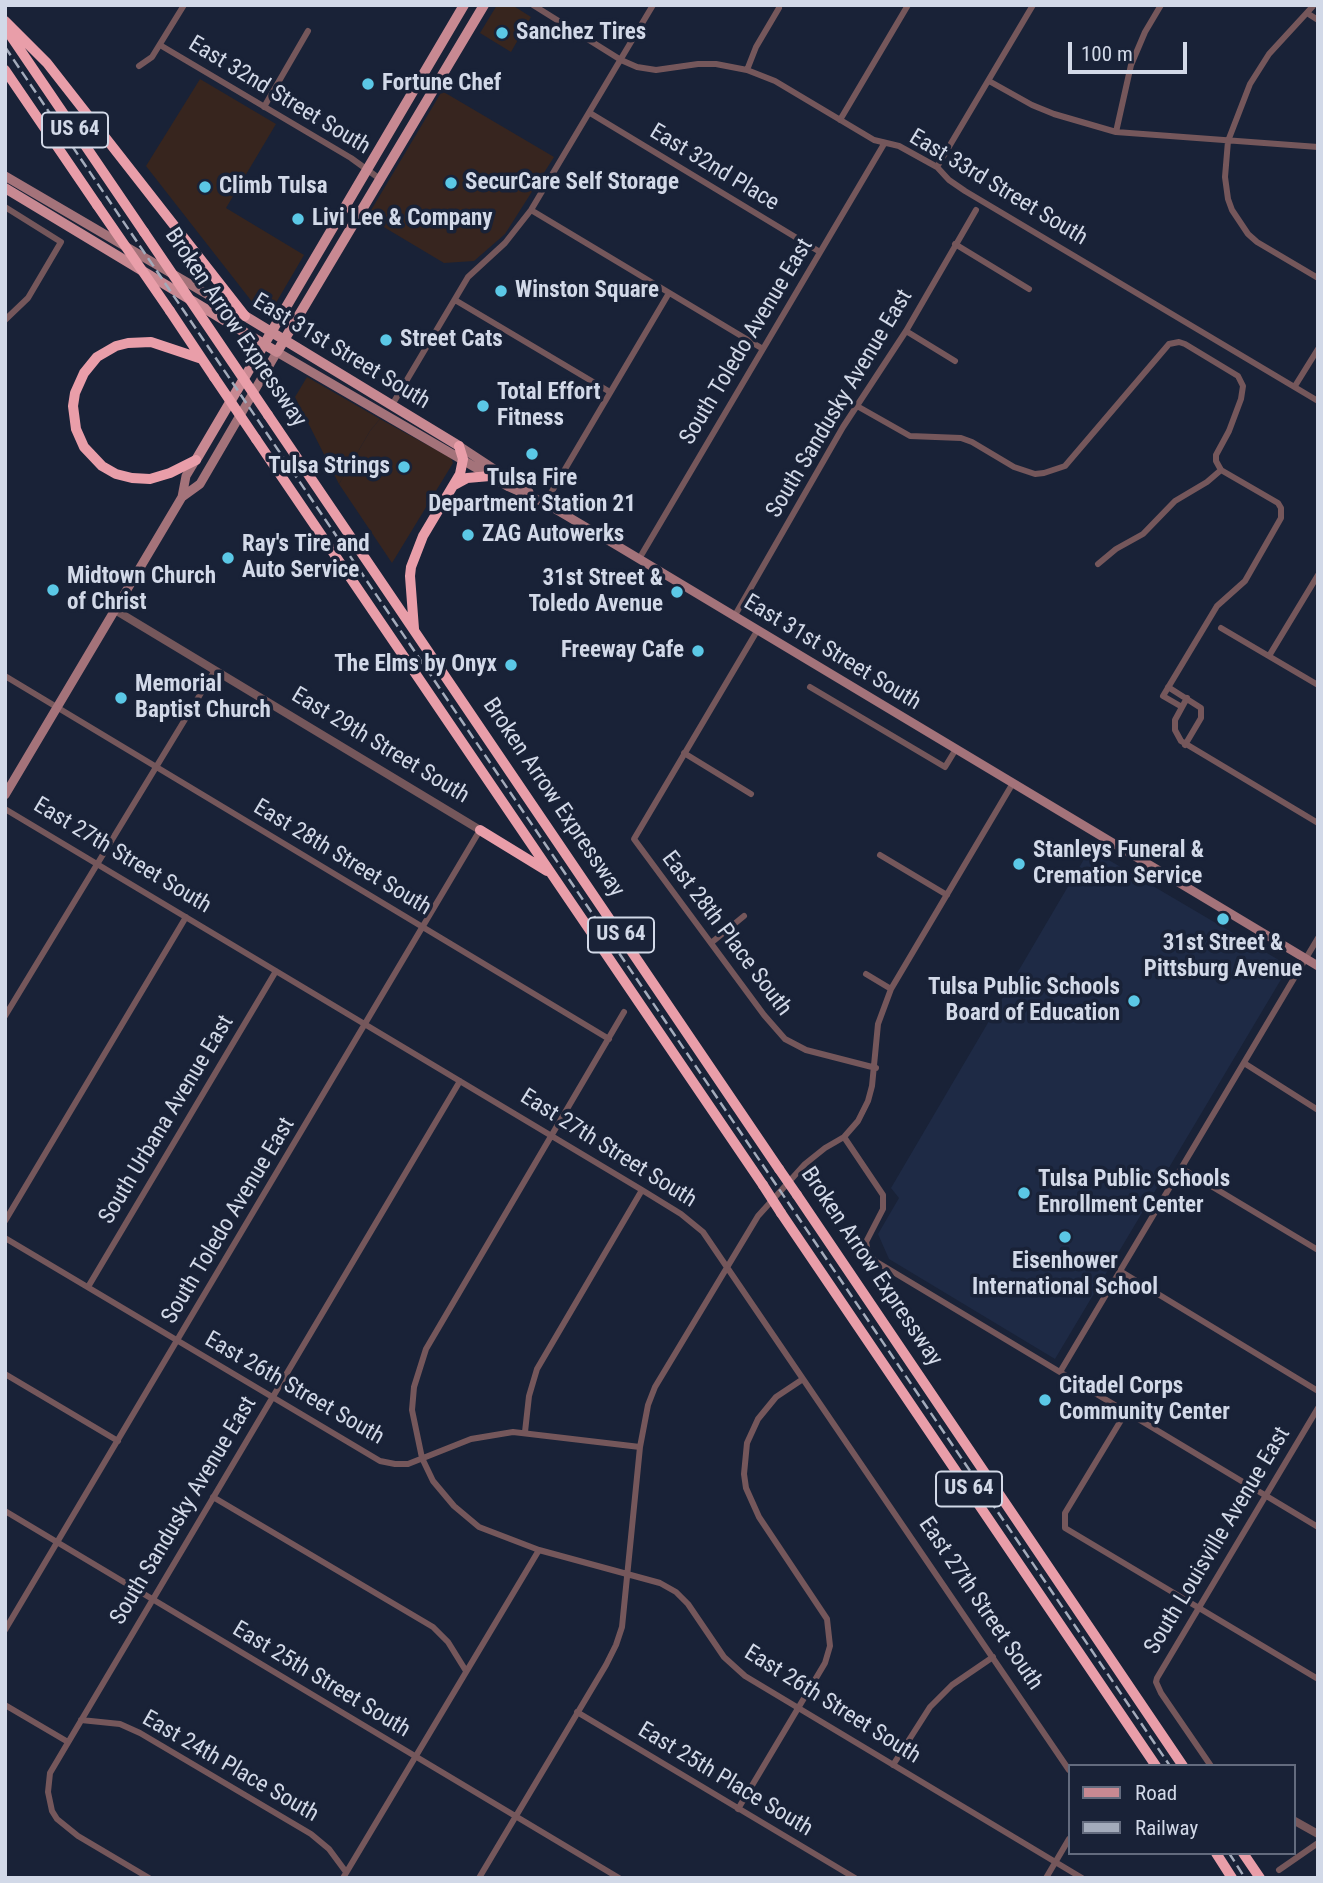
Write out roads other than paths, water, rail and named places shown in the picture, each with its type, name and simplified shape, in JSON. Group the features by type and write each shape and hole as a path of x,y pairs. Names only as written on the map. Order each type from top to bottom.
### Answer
{"highway":[{"path":"5,21 47,63 245,317"},
{"name":"Broken Arrow Expressway","path":"5,27 1185,1764"},
{"name":"Broken Arrow Expressway","path":"5,70 1155,1764"},
{"path":"196,460 170,474 150,479 116,474 102,466 84,447 76,429 73,406 75,393 84,373 97,357 116,346 151,342 202,359"},
{"path":"414,630 410,576 414,556 462,468 463,459 459,446"},
{"path":"454,485 465,478 490,476"},
{"path":"480,830 550,873"},
{"path":"1217,1855 1232,1878"},
{"path":"1244,1855 1260,1878"}],"main road":[{"path":"5,794 182,497 186,476 464,5"},
{"path":"182,497 200,484 484,5"},
{"name":"East 31st Street South","path":"5,176 284,339 513,479 545,503"},
{"name":"East 31st Street South","path":"5,188 277,352 490,476 545,503 1318,966"}],"street":[{"path":"139,66 152,57 184,5"},
{"name":"East 33rd Street South","path":"533,5 621,60 637,67 656,70 716,64 747,70 775,81 874,140 899,146 937,167 965,191 1318,401"},
{"path":"392,405 474,270 505,243 531,210 653,5"},
{"path":"840,120 908,5"},
{"path":"937,167 1033,5"},
{"path":"1116,132 1131,65 1161,5"},
{"path":"1314,5 1269,54 1241,102 1227,141 1225,177 1232,210 1248,234 1318,278"},
{"path":"747,70 756,47 779,8"},
{"path":"1307,13 1318,20"},
{"path":"264,107 308,31"},
{"name":"East 32nd Street South","path":"160,45 368,169 380,179"},
{"path":"989,81 1032,106 1116,132 1318,148"},
{"name":"East 32nd Place","path":"590,113 820,252"},
{"name":"South Toledo Avenue East","path":"639,559 884,144"},
{"path":"5,207 61,242 28,298 5,320"},
{"path":"531,210 763,349"},
{"name":"South Sandusky Avenue East","path":"734,617 857,406 906,331 976,211"},
{"path":"955,244 1029,289"},
{"path":"545,503 669,293"},
{"path":"455,300 610,392"},
{"path":"906,331 956,361"},
{"path":"857,406 910,436 961,438 1014,467 1027,472 1044,473 1065,466 1169,345 1178,342 1185,344 1241,380 1241,399 1236,416 1216,455 1221,470 1274,500 1281,508 1281,517 1245,581 1217,606 1163,696 1182,707"},
{"path":"1295,386 1318,349"},
{"path":"1098,564 1115,549 1143,534 1175,501 1207,482 1221,470"},
{"path":"1269,656 1318,575"},
{"name":"East 29th Street South","path":"115,610 480,830"},
{"path":"1222,628 1318,685"},
{"path":"751,794 684,753 757,631"},
{"path":"5,1016 215,670"},
{"name":"East 28th Street South","path":"5,676 609,1039"},
{"name":"East 31st Street South","path":"810,687 945,767 956,749"},
{"path":"1168,687 1197,704 1202,713 1185,745"},
{"path":"1187,698 1175,720 1177,736 1185,745 1318,823"},
{"name":"East 28th Place South","path":"684,753 634,839 785,1040 806,1049 876,1068"},
{"path":"479,1878 616,1645 622,1628 640,1447 648,1405 655,1387 758,1216 805,1164 825,1148 844,1138 858,1121 868,1101 876,1068 878,1024 891,989 1013,783"},
{"name":"East 27th Street South","path":"5,809 642,1190 681,1214 703,1232 1068,1769"},
{"name":"South Toledo Avenue East","path":"5,1630 480,830"},
{"path":"880,855 947,895"},
{"path":"711,943 744,916"},
{"path":"5,1221 186,917"},
{"path":"1060,1373 1318,938"},
{"name":"South Urbana Avenue East","path":"88,1287 276,971"},
{"path":"866,974 891,989"},
{"path":"624,1012 426,1349 414,1387 412,1410 422,1458 485,1435 525,1432 640,1447"},
{"path":"1244,1063 1318,1110"},
{"name":"South Sandusky Avenue East","path":"149,1878 65,1828 52,1811 48,1792 48,1780 53,1766 460,1081"},
{"path":"844,1138 883,1195 883,1209 866,1242 871,1257 1318,1527"},
{"path":"1181,1168 1318,1250"},
{"path":"525,1432 529,1396 537,1369 642,1190"},
{"name":"East 26th Street South","path":"5,1238 380,1461 408,1464 422,1458 442,1494 479,1527 539,1550 660,1583 676,1592 688,1604 733,1666 764,1688 1082,1878"},
{"path":"1120,1271 1318,1391"},
{"path":"5,1374 118,1441"},
{"path":"738,1809 829,1655 829,1626 821,1609 752,1506 744,1474 747,1443 758,1419 776,1397 803,1379"},
{"name":"South Louisville Avenue East","path":"1210,1764 1161,1693 1157,1678 1318,1408"},
{"path":"1126,1412 1069,1506 1064,1520 1066,1528 1318,1679"},
{"path":"213,1497 433,1627 448,1642 466,1671"},
{"name":"East 25th Street South","path":"5,1511 619,1878"},
{"path":"345,1875 539,1550"},
{"path":"893,1765 930,1707 952,1685 993,1657"},
{"path":"5,1704 68,1742"},
{"name":"East 25th Place South","path":"577,1712 855,1878"},
{"name":"East 24th Place South","path":"81,1720 120,1724 140,1733 311,1834 329,1849 345,1875"},
{"path":"1295,1821 1318,1834"},
{"path":"1046,1878 1068,1841"},
{"path":"1279,1870 1318,1843"}],"railway":[{"path":"5,47 1169,1764"},
{"path":"1230,1855 1245,1878"}],"place":[{"name":"Sanchez Tires","path":"502,33"},
{"name":"Fortune Chef","path":"368,84"},
{"name":"SecurCare Self Storage","path":"451,183"},
{"name":"Climb Tulsa","path":"205,187"},
{"name":"Livi Lee & Company","path":"298,219"},
{"name":"Winston Square","path":"501,291"},
{"name":"Street Cats","path":"386,340"},
{"name":"Total Effort Fitness","path":"483,406"},
{"name":"Tulsa Fire Department Station 21","path":"532,454"},
{"name":"Tulsa Strings","path":"404,467"},
{"name":"ZAG Autowerks","path":"468,535"},
{"name":"Ray's Tire and Auto Service","path":"228,558"},
{"name":"Midtown Church of Christ","path":"53,590"},
{"name":"31st Street & Toledo Avenue","path":"677,592"},
{"name":"Freeway Cafe","path":"698,651"},
{"name":"The Elms by Onyx","path":"511,665"},
{"name":"Memorial Baptist Church","path":"121,698"},
{"name":"Stanleys Funeral & Cremation Service","path":"1019,864"},
{"name":"31st Street & Pittsburg Avenue","path":"1223,919"},
{"name":"Tulsa Public Schools Board of Education","path":"1134,1001"},
{"name":"Tulsa Public Schools Enrollment Center","path":"1024,1193"},
{"name":"Eisenhower International School","path":"1065,1237"},
{"name":"Citadel Corps Community Center","path":"1045,1400"}]}
